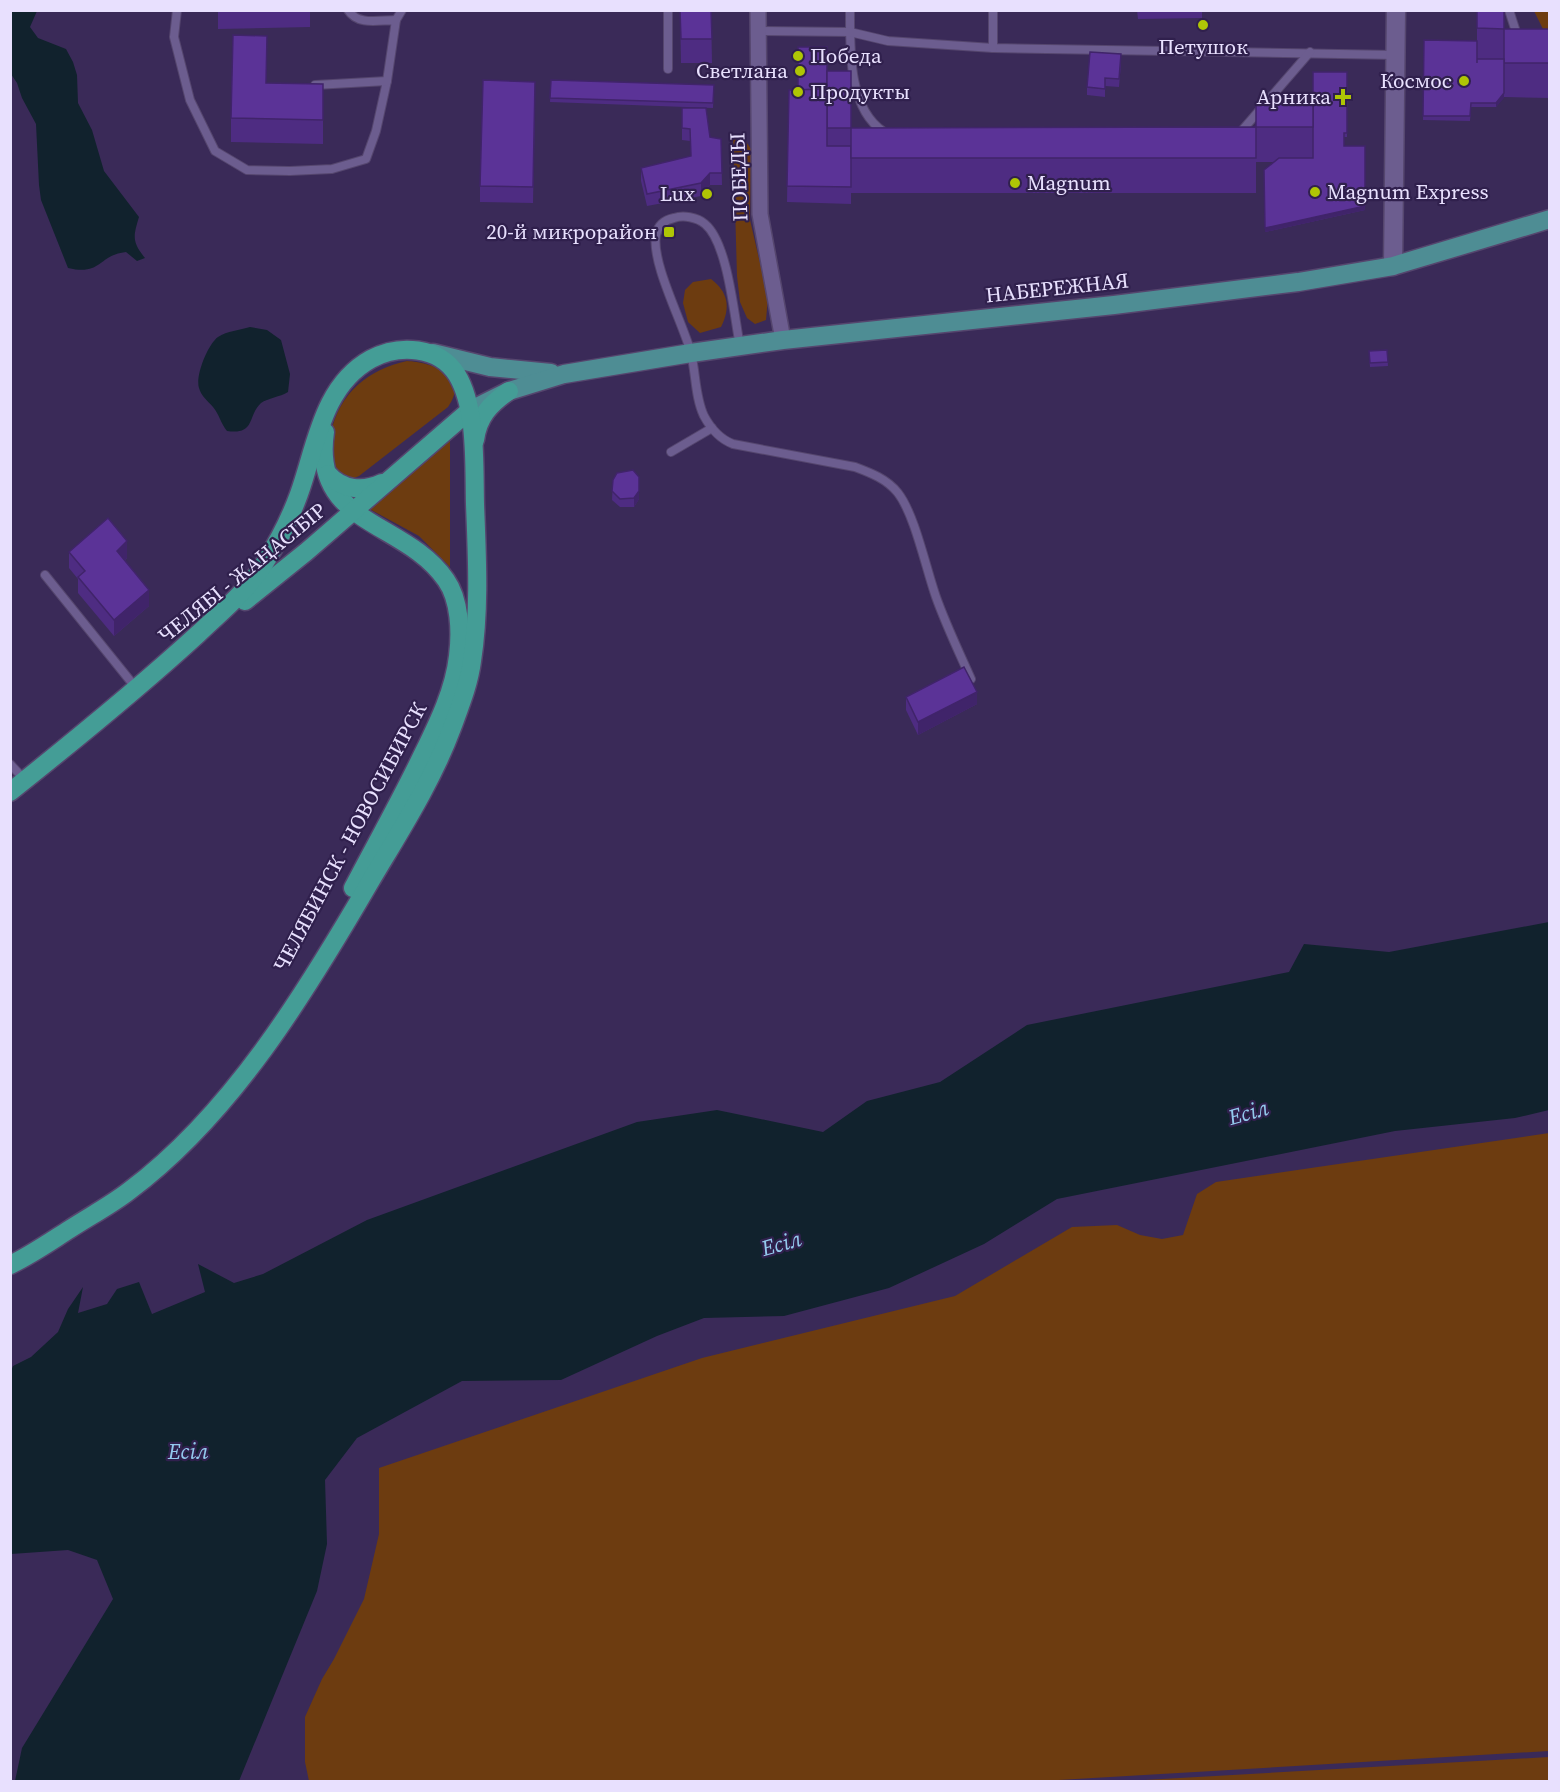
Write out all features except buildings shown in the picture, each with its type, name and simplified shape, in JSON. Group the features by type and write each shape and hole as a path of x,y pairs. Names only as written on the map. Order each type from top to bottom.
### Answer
{"highway":[{"path":"10,792 159,669 238,596 261,570 293,511 330,402 347,378 366,361 381,354 413,350 429,352"},
{"name":"ЧЕЛЯБИНСК - НОВОСИБИРСК","path":"10,1265 128,1192 162,1164 232,1091 276,1033 359,901 404,824 450,733 469,678 475,640 477,578 474,465 469,411 458,376 442,359 429,352"},
{"path":"474,465 475,440 480,420 494,402 509,391"},
{"path":"330,402 324,442 326,470 338,483 356,489 373,486 393,475"},
{"path":"352,511 469,411"},
{"name":"ЧЕЛЯБИНСК - НОВОСИБИРСК","path":"187,1139 252,1059 306,971 397,806 435,728 457,665 458,617 455,599 446,580 423,555 352,511 335,492 326,470"},
{"name":"ЧЕЛЯБІ - ЖАҢАСІБІР","path":"159,669 306,552 352,511"}],"main road":[{"path":"1393,266 1396,10"},
{"name":"НАБЕРЕЖНАЯ","path":"469,411 509,391 564,374 783,340 1114,305 1298,282 1393,266 1550,219"},
{"name":"НАБЕРЕЖНАЯ","path":"429,352 490,367 564,374"}],"street":[{"name":"ПОБЕДЫ","path":"758,10 760,214 783,340"}],"lane":[{"path":"177,10 174,37 190,100 215,151 247,170 290,171 332,169 366,159 376,131 387,81 396,20 402,10"},
{"path":"348,10 359,21 396,20"},
{"path":"668,10 668,69"},
{"path":"850,10 855,81 861,106 876,127 895,138"},
{"path":"993,10 993,48"},
{"path":"1509,10 1518,38 1522,43"},
{"path":"758,32 850,32 888,41 993,48 1395,54"},
{"path":"1233,140 1310,52"},
{"path":"310,85 387,81"},
{"path":"740,347 720,248 705,224 695,219 676,217 664,221 658,227 656,237 658,261 691,353 701,408 712,428 726,441 741,447 855,467 886,481 898,493 907,510 936,598 970,679"},
{"path":"671,452 712,428"},
{"path":"45,575 136,688"},
{"path":"10,764 25,780"}],"shaded area":[{"path":"1534,11 1549,11 1549,31 1544,31"},
{"path":"733,135 745,140 751,149 750,220 768,297 766,320 755,324 747,318 740,302 737,276"},
{"path":"711,279 724,295 726,313 721,327 700,333 688,322 683,303 685,290 693,282"},
{"path":"407,361 427,364 445,373 455,387 454,396 448,407 359,476 344,479 330,466 331,433 341,406 358,385 368,377 380,370"},
{"path":"450,431 450,567 419,536 364,506"},
{"path":"1549,1133 1549,1751 1025,1782 309,1781 305,1762 305,1717 364,1599 379,1534 379,1468 702,1358 955,1296 1072,1227 1117,1225 1140,1235 1162,1239 1183,1235 1197,1194 1216,1182"},
{"path":"1549,1757 1549,1781 1127,1781"}],"water":[{"path":"10,11 37,11 30,27 38,38 66,49 77,75 78,103 92,130 104,171 139,217 135,239 145,258 137,261 126,252 110,257 87,269 68,268 41,200 36,124 11,74"},
{"path":"250,327 267,330 281,340 290,374 288,392 261,403 250,423 243,430 227,431 215,410 200,391 199,376 207,353 218,337"},
{"name":"Есіл","path":"1549,922 1549,1110 1515,1118 1395,1131 1057,1199 984,1244 889,1288 784,1316 704,1318 657,1336 561,1380 462,1381 357,1438 325,1480 327,1544 317,1591 239,1781 15,1781 22,1748 113,1599 97,1560 68,1550 11,1554 11,1371 13,1366 31,1357 58,1332 68,1309 83,1287 78,1313 107,1304 117,1289 139,1282 152,1314 205,1292 198,1264 234,1283 263,1274 367,1220 637,1122 717,1110 823,1132 867,1101 940,1082 1027,1025 1289,972 1304,944 1389,952"}],"place":[{"name":"Петушок","path":"1203,25"},
{"name":"Победа","path":"798,56"},
{"name":"Светлана","path":"800,71"},
{"name":"Космос","path":"1464,81"},
{"name":"Продукты","path":"798,92"},
{"name":"Арника","path":"1343,97"},
{"name":"Magnum","path":"1015,183"},
{"name":"Magnum Express","path":"1315,192"},
{"name":"Lux","path":"707,194"},
{"name":"20-й микрорайон","path":"669,232"}]}
